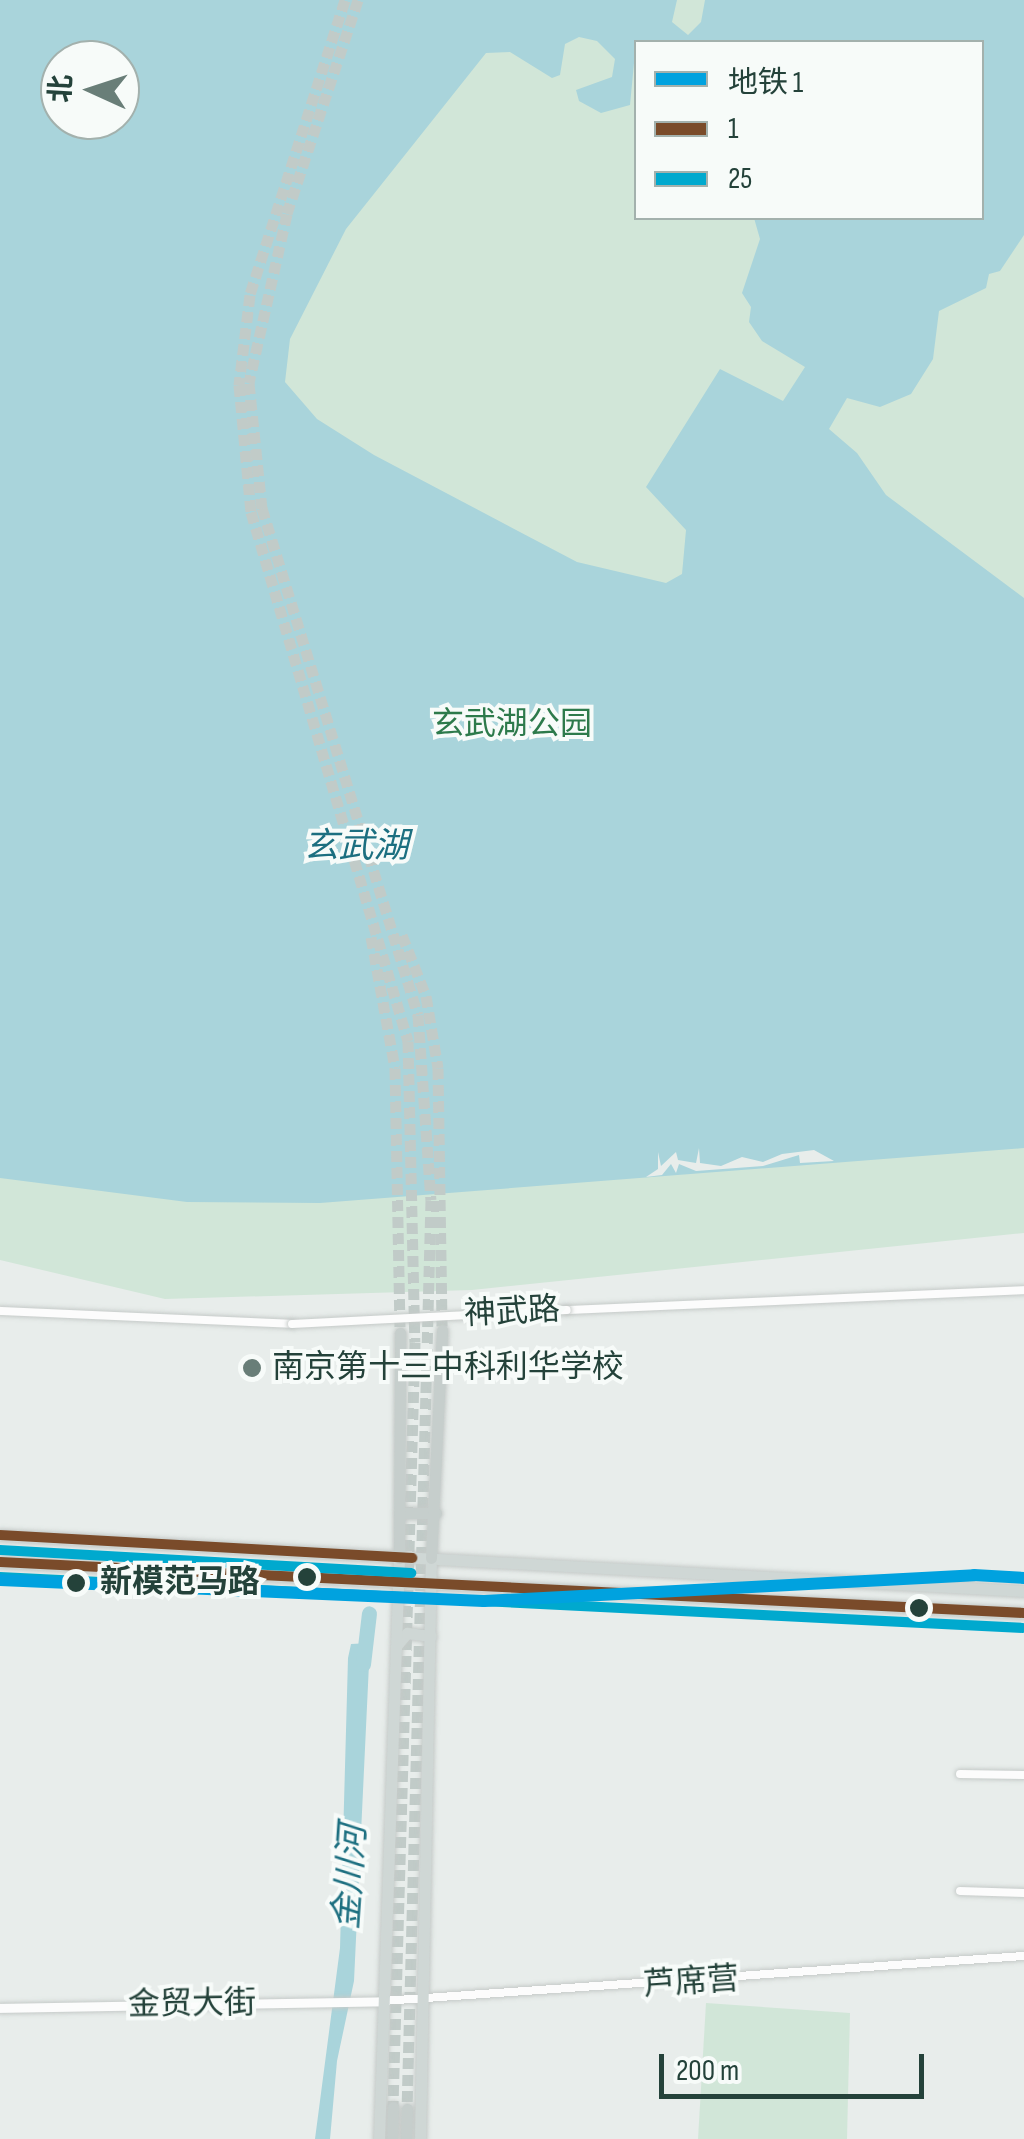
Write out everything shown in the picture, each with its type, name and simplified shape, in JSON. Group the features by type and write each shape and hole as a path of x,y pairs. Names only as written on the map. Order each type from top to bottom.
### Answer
{"highway":[{"path":"431,1558 442,1330"},
{"path":"398,1558 400,1333"},
{"path":"399,1513 436,1513"},
{"path":"392,2139 393,2108"},
{"path":"406,2139 407,2109"}],"main road":[{"path":"0,1535 1024,1591"},
{"path":"378,2139 398,1558"},
{"path":"420,2139 431,1558"},
{"path":"0,1562 1024,1613"},
{"path":"397,1645 407,1633 430,1636"}],"street":[{"name":"神武路","path":"0,1311 292,1324 1024,1290"},
{"path":"960,1774 1024,1775"},
{"path":"960,1891 1024,1893"},
{"name":"芦席营","path":"383,2001 694,1984 1024,1956"},
{"name":"金贸大街","path":"0,2008 383,2001"}],"green space":[{"name":"玄武湖","path":"0,0 1024,0 1024,1233 472,1290 165,1299 0,1260"},
{"path":"706,2003 850,2013 847,2139 698,2139"}],"water":[{"name":"玄武湖","path":"0,0 677,0 672,22 688,35 701,22 705,0 1024,0 1024,235 1000,271 989,274 986,288 939,311 933,359 911,394 880,407 847,398 829,429 857,453 886,495 1024,598 1024,1148 320,1203 187,1202 0,1178","holes":["579,37 597,41 615,59 612,77 576,90 579,101 601,113 630,105 634,40 984,40 984,220 755,220 760,239 742,293 751,307 749,322 762,341 805,367 783,401 720,369 646,487 686,530 682,574 666,583 577,562 374,455 317,419 285,382 290,339 346,229 486,53 510,52 552,78 560,75 565,44"]},
{"path":"370,1643 354,1981 337,2061 330,2139 315,2139 340,1948 348,1658 351,1644"}],"pier":[{"path":"699,1148 700,1163 721,1166 742,1157 763,1162 782,1154 814,1150 834,1161 800,1163 799,1155 763,1166 696,1171 679,1164 676,1173 671,1164 662,1175 646,1177 658,1169 658,1152 661,1166 676,1152 678,1160 696,1163"}],"waterway":[{"name":"金川河","path":"363,1664 369,1613"}],"tunnel":[{"path":"345,0 250,295 239,385 251,512 408,1041 415,1342 393,2107"},
{"path":"358,0 287,214 249,383 262,508 418,1015 431,1200 407,2109"},
{"path":"402,935 426,996 438,1068 442,1326"},
{"path":"371,937 395,1068 400,1333"}],"metro line":[{"name":"1","path":"0,1580 484,1601 974,1575 1024,1578"}],"transit line":[{"name":"1","path":"0,1535 412,1558"},
{"name":"25","path":"0,1550 411,1573"},
{"name":"1","path":"0,1562 1024,1613"},
{"name":"25","path":"0,1577 1023,1628"}],"place":[{"name":"南京第十三中科利华学校","path":"252,1368"},
{"name":"新模范马路","path":"76,1583"}],"park label":[{"name":"玄武湖公园","path":"512,725"}]}
